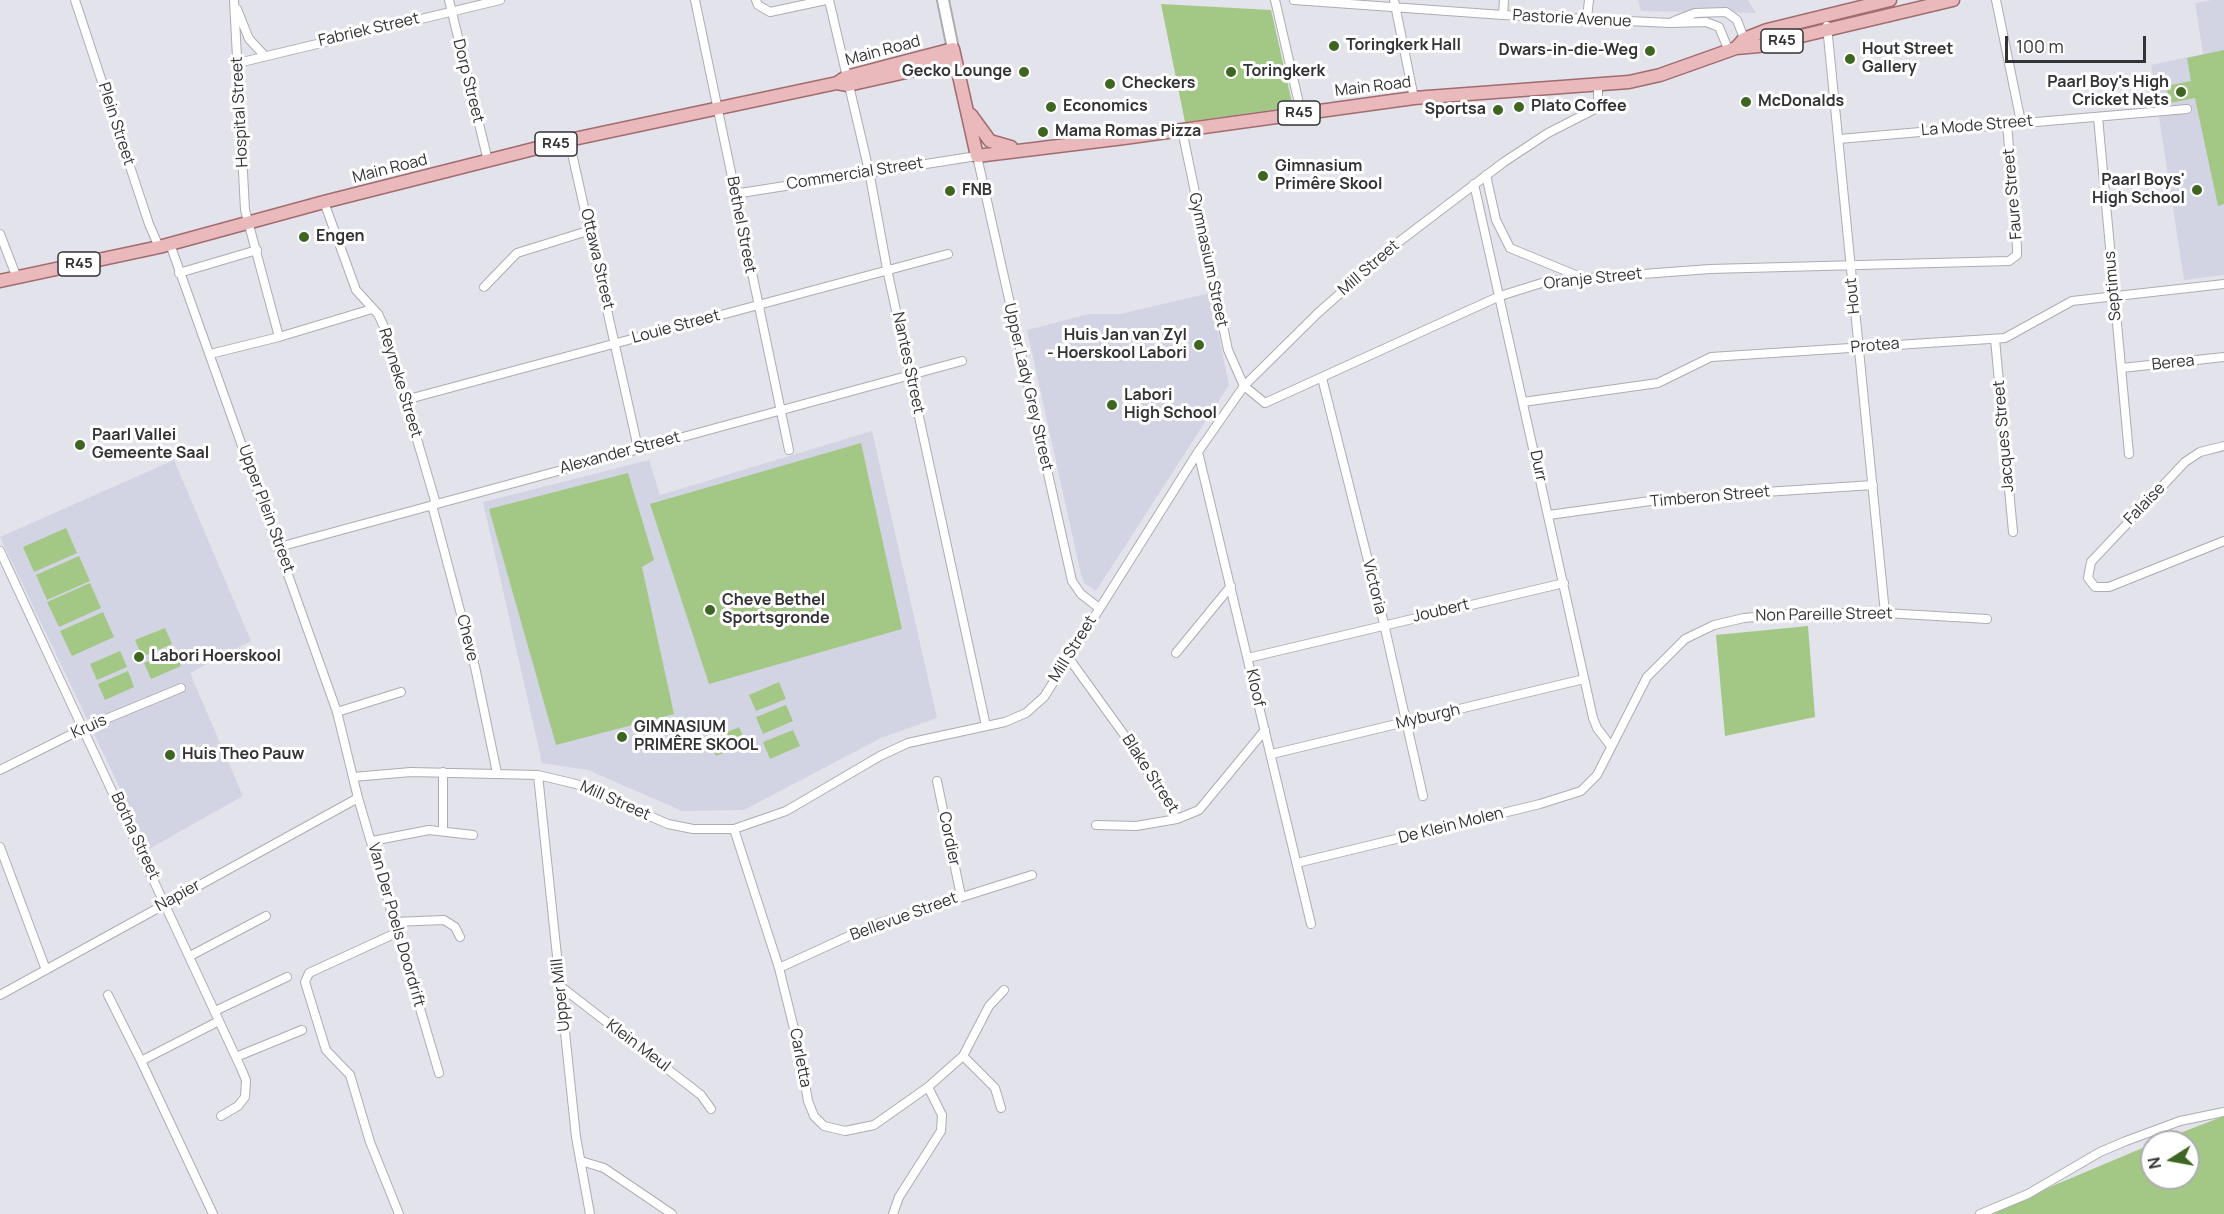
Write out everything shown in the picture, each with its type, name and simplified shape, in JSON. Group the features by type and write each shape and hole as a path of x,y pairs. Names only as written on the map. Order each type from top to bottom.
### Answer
{"main road":[{"path":"943,0 976,156"},
{"name":"Main Road","path":"1739,47 1767,30 1890,0"},
{"name":"Main Road","path":"976,156 1414,98 1651,78 1739,47 1827,30 1953,0"},
{"name":"Main Road","path":"0,281 164,245 570,140 843,82 954,55"},
{"path":"965,104 990,141 1004,146 1029,148"}],"street":[{"name":"Plein Street","path":"75,0 149,224 164,245"},
{"name":"Dorp Street","path":"449,0 488,161"},
{"name":"Fabriek Street","path":"238,63 500,0"},
{"name":"Bethel Street","path":"695,0 789,450"},
{"path":"756,0 758,5 770,12 827,0"},
{"name":"Nantes Street","path":"827,0 843,82 869,171 887,269 986,726"},
{"path":"1275,0 1301,112"},
{"name":"Pastorie Avenue","path":"1294,0 1395,4 1503,15 1714,23 1739,47"},
{"path":"1503,15 1504,0"},
{"path":"1587,18 1589,0"},
{"path":"1996,0 2021,122"},
{"path":"234,1 249,39 264,55"},
{"name":"Hospital Street","path":"234,1 242,163 248,223 279,338"},
{"path":"1395,4 1414,98"},
{"name":"Pastorie Avenue","path":"1670,23 1695,13 1726,12 1737,21 1739,47"},
{"name":"Hout","path":"1824,16 1839,139 1885,613"},
{"name":"Mill Street","path":"353,777 443,772 538,775 576,784 668,824 693,829 734,829 786,811 902,745 932,736 1017,718 1035,706 1198,452 1244,387 1354,279 1486,175 1548,133 1592,111 1598,103 1598,84"},
{"name":"La Mode Street","path":"1839,139 2187,109"},
{"name":"Septimus","path":"2098,117 2129,454"},
{"name":"Faure Street","path":"1936,261 2004,262 2017,255 2007,123"},
{"name":"Gymnasium Street","path":"1182,130 1228,350 1244,387"},
{"name":"Ottawa Street","path":"570,140 638,448"},
{"name":"Commercial Street","path":"734,195 869,171 976,156"},
{"name":"Upper Lady Grey Street","path":"976,156 1072,581 1081,594 1099,608"},
{"path":"1486,175 1496,220 1510,248 1581,277"},
{"name":"Durr","path":"1474,184 1593,718 1610,745"},
{"name":"Reyneke Street","path":"324,202 356,290 384,327 434,505"},
{"path":"484,287 517,253 591,230"},
{"path":"0,234 17,278"},
{"name":"Upper Plein Street","path":"164,245 179,273 210,354 279,547 337,711 353,777"},
{"path":"179,273 256,250"},
{"name":"Louie Street","path":"405,400 948,254"},
{"name":"Oranje Street","path":"1244,387 1265,403 1500,296 1548,281 1581,277 1936,261"},
{"name":"Protea","path":"1524,402 1658,383 1711,357 1995,339 2013,335 2061,304 2224,284"},
{"path":"210,354 279,338 372,309"},
{"name":"Jacques Street","path":"1995,339 2013,532"},
{"name":"Berea","path":"2122,368 2224,357"},
{"name":"Alexander Street","path":"279,547 910,373 962,361"},
{"name":"Victoria","path":"1322,378 1423,796"},
{"name":"Falaise","path":"2224,446 2200,452 2185,462 2091,562 2088,569 2090,583 2095,587 2109,587 2224,541"},
{"name":"Kloof","path":"1198,452 1311,924"},
{"name":"Timberon Street","path":"1548,515 1672,498 1873,485"},
{"name":"Cheve","path":"434,505 474,667 497,773"},
{"name":"Botha Street","path":"0,551 166,902 246,1080 245,1097 238,1106 221,1116"},
{"name":"Joubert","path":"1248,658 1383,624 1564,583"},
{"path":"1176,652 1231,586"},
{"name":"Non Pareille Street","path":"1597,775 1610,745 1647,677 1669,651 1685,639 1704,630 1744,618 1772,614 1885,613 1987,619"},
{"name":"Blake Street","path":"1068,657 1130,743 1177,819 1199,810 1266,730"},
{"name":"Myburgh","path":"1272,754 1584,680"},
{"name":"Kruis","path":"0,770 84,728 181,688"},
{"path":"337,711 401,692"},
{"path":"443,772 443,830"},
{"name":"Upper Mill","path":"538,775 576,1137 590,1214"},
{"name":"De Klein Molen","path":"1297,863 1572,796 1597,775"},
{"name":"Van Der Poels Doordrift","path":"353,777 396,933 439,1073"},
{"name":"Cordier","path":"937,781 961,896"},
{"name":"Napier","path":"0,995 358,798"},
{"path":"1096,825 1136,826 1177,819"},
{"name":"Carletta","path":"734,829 779,968 799,1049 808,1101 814,1116 824,1125 845,1131 874,1125 928,1087 963,1056 989,1006 1004,990"},
{"path":"372,841 406,833 443,830 473,836"},
{"path":"0,847 46,970"},
{"name":"Bellevue Street","path":"779,968 873,925 1032,875"},
{"path":"190,956 266,916"},
{"path":"393,922 444,920 455,927 460,937"},
{"path":"396,933 309,973 305,982 326,1050 350,1075 369,1142 399,1214"},
{"path":"215,1011 287,977"},
{"name":"Klein Meul","path":"560,986 701,1095 711,1109"},
{"path":"108,995 213,1214"},
{"path":"141,1061 219,1021"},
{"path":"236,1058 302,1030"},
{"path":"963,1056 994,1088 1001,1108"},
{"path":"893,1214 898,1197 941,1131 942,1115 928,1087"},
{"path":"1980,1214 2028,1194 2100,1152 2126,1141 2180,1121 2224,1113"},
{"path":"581,1161 604,1168 672,1214"}],"shaded area":[{"path":"1638,0 1748,0 1756,13 1641,11"},
{"name":"Paarl Boys' High School","path":"2224,0 2224,275 2184,280 2151,65 2203,54 2195,3"},
{"path":"1210,293 1229,385 1096,591 1084,583 1080,570 1027,330 1089,314 1120,314"},
{"name":"Cheve Bethel Sportsgronde","path":"872,431 937,718 881,738 744,810 682,811 588,770 542,763 483,502 649,460 660,495"},
{"name":"Labori Hoerskool","path":"174,460 251,641 190,673 243,796 149,849 0,537"}],"green space":[{"path":"1161,4 1271,10 1293,107 1185,122"},
{"path":"2224,50 2224,204 2218,206 2195,98 2170,103 2166,86 2191,81 2187,58"},
{"path":"861,443 902,629 709,684 650,504"},
{"path":"628,473 654,560 642,567 674,714 556,745 489,509"},
{"path":"66,528 77,553 34,572 23,547"},
{"path":"79,556 90,581 47,600 36,575"},
{"path":"90,583 101,608 59,627 47,602"},
{"path":"103,612 114,637 72,656 60,631"},
{"path":"1808,626 1815,717 1725,736 1716,635"},
{"path":"165,628 172,644 142,657 135,640"},
{"path":"174,650 181,666 151,679 144,663"},
{"path":"120,651 127,667 97,680 90,664"},
{"path":"128,671 134,687 105,700 98,684"},
{"path":"779,682 786,699 756,711 749,695"},
{"path":"786,705 793,721 763,734 756,717"},
{"path":"739,727 746,743 716,756 709,740"},
{"path":"793,730 800,746 770,759 763,742"},
{"path":"2224,1116 2224,1214 1986,1214 2140,1149 2140,1190 2200,1190 2200,1130 2188,1130"}],"place":[{"name":"Toringkerk Hall","path":"1334,46"},
{"name":"Dwars-in-die-Weg","path":"1650,51"},
{"name":"Hout Street Gallery","path":"1850,59"},
{"name":"Gecko Lounge","path":"1024,72"},
{"name":"Toringkerk","path":"1231,72"},
{"name":"Checkers","path":"1110,84"},
{"name":"Paarl Boy's High Cricket Nets","path":"2181,92"},
{"name":"McDonalds","path":"1746,102"},
{"name":"Economics","path":"1051,107"},
{"name":"Plato Coffee","path":"1519,107"},
{"name":"Sportsa","path":"1498,110"},
{"name":"Mama Romas Pizza","path":"1043,132"},
{"name":"Gimnasium Primêre Skool","path":"1263,176"},
{"name":"Paarl Boys' High School","path":"2197,190"},
{"name":"FNB","path":"950,191"},
{"name":"Engen","path":"304,237"},
{"name":"Huis Jan van Zyl - Hoerskool Labori","path":"1199,345"},
{"name":"Labori High School","path":"1112,405"},
{"name":"Paarl Vallei Gemeente Saal","path":"80,445"},
{"name":"Cheve Bethel Sportsgronde","path":"710,610"},
{"name":"Labori Hoerskool","path":"139,657"},
{"name":"GIMNASIUM PRIMÊRE SKOOL","path":"622,737"},
{"name":"Huis Theo Pauw","path":"170,755"}]}
